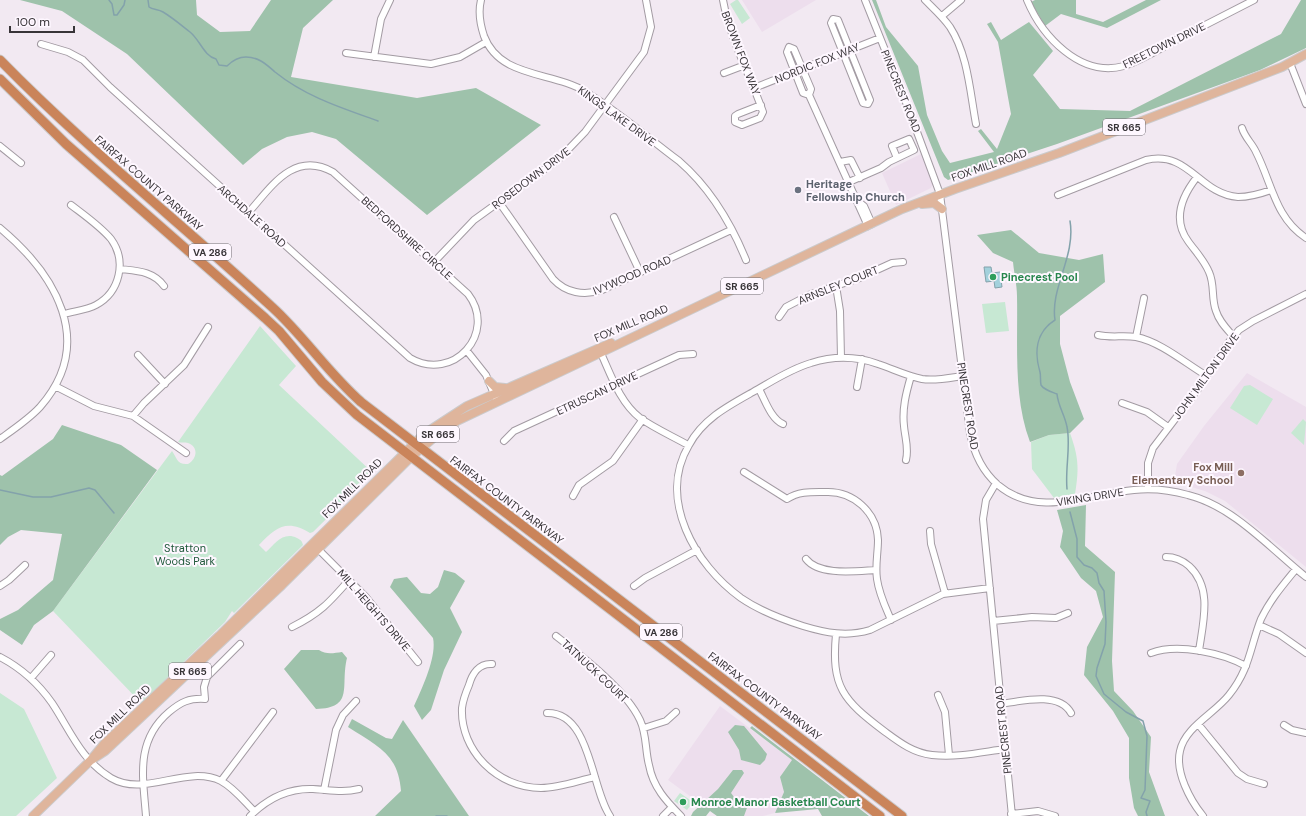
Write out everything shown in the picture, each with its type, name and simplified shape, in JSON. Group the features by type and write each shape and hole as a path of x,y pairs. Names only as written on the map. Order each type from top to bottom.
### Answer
{"highway":[{"name":"FAIRFAX COUNTY PARKWAY","path":"0,60 86,144 277,312 350,392 418,446 902,816"},
{"name":"VA 286","path":"0,79 66,144 272,324 322,382 349,408 880,816"}],"main road":[{"name":"FOX MILL ROAD","path":"33,816 90,761 110,747 408,454 452,415 496,398 686,312 913,205 940,194 1059,153 1290,63 1306,54"},
{"path":"913,205 934,203 942,209"},
{"name":"FOX MILL ROAD","path":"496,398 508,388 600,351"},
{"path":"489,381 497,388 508,388"}],"street":[{"path":"374,57 381,19 390,0"},
{"name":"KINGS LAKE DRIVE","path":"481,0 480,22 486,42 498,57 511,66 574,85 605,105 690,171 708,193 731,230 746,260"},
{"name":"ROSEDOWN DRIVE","path":"434,262 464,229 568,151 639,61 646,47 651,27 646,0"},
{"name":"BROWN FOX WAY","path":"723,0 726,17 764,112 761,117 742,125 735,122 735,117 738,114 761,105"},
{"name":"PINECREST ROAD","path":"865,0 913,119 940,194 962,376 973,450 985,472 996,483 986,500 983,515 1012,815"},
{"path":"925,0 942,16 961,49 976,124"},
{"path":"942,16 961,0"},
{"name":"FREETOWN DRIVE","path":"1027,0 1041,25 1061,47 1081,62 1105,68 1128,64 1254,0"},
{"path":"833,19 838,20 870,100 868,104 863,103 842,53 831,23 833,19"},
{"name":"NORDIC FOX WAY","path":"754,88 880,38"},
{"path":"346,53 423,64 440,63 460,57 486,42"},
{"name":"ARCHDALE ROAD","path":"41,44 68,52 88,64 110,87 410,358 425,364 441,364 455,360 467,351"},
{"path":"809,95 803,93 787,52 789,47 794,49 811,89 809,95 857,201 870,225"},
{"path":"1290,63 1306,104"},
{"path":"724,73 745,65"},
{"path":"1242,128 1246,138 1256,151 1277,205 1287,222 1306,238"},
{"path":"0,146 21,163"},
{"path":"849,182 881,168 897,158"},
{"path":"1058,196 1153,158 1174,160 1187,167 1211,188 1230,196 1250,196 1271,190"},
{"path":"840,162 848,160 853,162 860,178"},
{"name":"BEDFORDSHIRE CIRCLE","path":"249,212 287,172 301,166 320,166 337,174 468,294 475,307 477,316 476,331 467,351"},
{"path":"1197,176 1188,188 1181,202 1181,226 1186,238 1206,264 1212,281 1216,312 1223,325 1233,336"},
{"name":"IVYWOOD ROAD","path":"499,202 553,279 563,288 575,292 593,292 731,230"},
{"path":"64,314 90,308 104,299 116,285 120,269 118,253 110,238 71,205"},
{"path":"614,217 640,272"},
{"path":"0,228 24,249 48,278 58,296 64,314 66,347 62,366 55,386 34,413 0,439"},
{"name":"ARNSLEY COURT","path":"779,317 786,307 800,300 870,274 892,263 903,262"},
{"path":"120,269 147,272 156,277 164,286"},
{"path":"836,286 840,311 841,358"},
{"name":"JOHN MILTON DRIVE","path":"1148,489 1147,471 1149,456 1156,441 1207,376 1233,336 1253,321 1306,294"},
{"path":"1136,337 1144,298"},
{"path":"133,416 192,354 208,327"},
{"path":"1098,335 1109,337 1136,337 1158,346 1207,376"},
{"path":"467,351 481,367 496,398"},
{"path":"600,351 626,403 642,419 688,445"},
{"name":"ETRUSCAN DRIVE","path":"504,441 514,431 679,355 693,354"},
{"path":"138,355 165,384"},
{"path":"962,376 931,380 911,376 862,359 841,358 808,364 758,389 712,416 688,445 678,472 676,496 678,508 686,529 697,550 721,581 753,606 787,621 836,634 864,631 945,594 990,588"},
{"path":"857,387 862,359"},
{"path":"906,460 908,449 903,416 905,397 911,376"},
{"path":"55,386 94,406 133,416 186,453"},
{"path":"758,389 773,416 776,420 783,424"},
{"path":"1122,403 1148,412 1168,427"},
{"path":"573,496 579,486 613,461 642,419"},
{"path":"744,472 787,499 801,493 828,492 844,494 857,501 870,514 876,528 878,543 876,570 880,594 890,620"},
{"name":"VIKING DRIVE","path":"996,483 1008,492 1022,499 1048,504 1148,489 1170,490 1190,495 1218,507 1240,522 1306,577"},
{"path":"930,531 931,544 945,594"},
{"name":"MILL HEIGHTS DRIVE","path":"316,546 379,612 418,662"},
{"path":"634,586 645,578 697,550"},
{"path":"1166,557 1175,558 1186,564 1196,575 1203,589 1204,611 1199,651"},
{"path":"806,559 814,566 833,571 876,570"},
{"path":"0,586 25,565"},
{"path":"1202,816 1188,792 1179,764 1179,752 1185,738 1229,695 1246,666 1259,626 1272,600 1296,569"},
{"path":"292,628 313,617 324,608 349,580"},
{"path":"993,621 1032,617 1056,618 1068,613"},
{"path":"1259,626 1279,634 1306,653"},
{"path":"836,634 834,659 836,676 844,694 853,706 907,748 925,754 949,755 1005,750"},
{"name":"TATNUCK COURT","path":"556,636 625,697 636,711 644,728 652,776 659,792 681,816"},
{"path":"146,816 143,783 144,752 150,735 161,719 176,706 192,698 205,699 204,687 207,677 240,644"},
{"path":"1151,653 1161,651 1199,651 1225,656 1246,666"},
{"path":"31,678 51,655"},
{"path":"0,657 31,678 52,704 74,740 90,761 116,780 131,784 192,776 208,777 220,781 235,791 252,814 266,802 286,792 305,789 346,792 359,789"},
{"path":"492,664 480,666 475,673 464,696 462,708 463,721 467,736 472,748 482,762 503,778 528,787 551,788 595,777"},
{"path":"938,696 945,712 949,755"},
{"path":"1001,704 1052,700 1062,703 1071,713"},
{"path":"324,790 336,730 343,714 356,701"},
{"path":"220,781 273,712"},
{"path":"644,728 666,721 676,712"},
{"path":"547,713 561,715 576,730 586,747 600,796 610,816"},
{"path":"1198,724 1238,773 1247,779 1264,784"},
{"path":"1284,724 1292,730 1306,732"},
{"path":"663,816 672,807"},
{"path":"1012,815 1038,811 1055,816"}],"shaded area":[{"path":"742,0 816,0 762,32"},
{"path":"921,154 933,184 931,188 896,205 882,173"},
{"name":"Fox Mill Elementary School","path":"1247,373 1306,407 1306,567 1225,501 1205,491 1174,482 1177,464 1204,426"},
{"path":"720,706 792,760 780,777 784,792 775,813 763,816 717,816 668,780"}],"green space":[{"path":"20,0 196,0 197,15 220,32 250,31 271,0 333,0 303,28 291,77 417,98 476,88 541,125 427,215 336,139 312,132 287,137 262,149 243,165 127,54 62,11"},
{"path":"738,0 750,18 742,24 730,4"},
{"path":"872,0 876,0 886,27 918,66 927,115 942,151 950,163 994,152 978,131 981,129 997,149 1011,114 998,42 987,24 991,22 1001,40 1029,22 1053,51 1033,75 1060,109 1130,111 1281,34 1301,0 1306,0 1306,48 1260,70 1057,144 948,180 944,177"},
{"path":"1035,0 1076,0 1076,14 1103,22 1146,0 1161,0 1107,28 1061,14 1045,26 1031,2"},
{"path":"1011,230 1039,253 1079,260 1103,254 1105,282 1060,316 1060,344 1070,382 1084,419 1070,433 1049,435 1030,442 1021,407 1019,389 1017,351 1017,292 1013,262 993,253 977,235"},
{"path":"1005,302 1009,331 986,333 982,304"},
{"name":"Stratton Woods Park","path":"260,326 296,366 279,385 373,473 313,532 310,533 295,526 288,526 282,527 265,539 259,545 266,552 280,539 288,536 298,539 303,545 234,613 232,611 225,622 141,703 53,611 172,451 179,462 188,464 191,462 196,453 194,447 188,443 178,442"},
{"path":"1250,385 1273,399 1257,425 1230,408 1244,386"},
{"path":"1303,419 1306,422 1304,445 1291,433"},
{"path":"62,425 121,445 157,470 53,611 34,625 22,645 0,630 0,619 18,610 53,580 62,534 21,530 8,537 0,545 0,475 2,476 53,439"},
{"path":"1070,433 1077,457 1075,494 1054,498 1032,469 1031,442 1049,435"},
{"path":"1086,505 1085,546 1115,572 1112,661 1114,691 1133,711 1151,737 1149,772 1165,816 1138,816 1134,808 1129,778 1129,738 1113,711 1084,675 1087,647 1103,617 1096,591 1081,578 1060,547 1063,531 1057,510"},
{"path":"444,570 455,573 465,581 450,608 462,632 444,670 431,710 422,720 414,706 425,682 431,663 434,646 433,638 390,587 394,579 407,577 421,593 430,594 438,587"},
{"path":"301,650 319,650 324,653 342,652 347,658 344,694 336,705 328,708 316,709 284,669"},
{"path":"0,693 24,709 57,778 16,816 0,816"},
{"path":"352,719 386,738 392,739 403,720 469,816 375,816 401,791 399,778 391,759 384,752 348,727"},
{"path":"735,725 744,726 767,754 765,760 760,765 741,760 739,750 728,732"},
{"path":"752,726 869,816 822,816 818,809 775,813 784,792 780,777 792,760 750,728"},
{"path":"733,770 742,770 744,773 731,793 734,797 747,800 748,805 744,816 717,816 710,811 706,816 691,816 693,812 718,789"},
{"name":"Monroe Manor Basketball Court","path":"680,793 693,802 687,810 674,801"}],"water":[{"name":"Pinecrest Pool","path":"984,267 991,267 992,273 1000,272 1002,287 995,288 994,281 986,282"}],"waterway":[{"path":"109,0 112,4 114,15 117,15 124,5 125,0"},
{"path":"148,0 149,7 163,12 190,32 208,55 216,59 219,65 227,66 231,62 243,57 255,58 266,64 287,81 312,95 378,121"},
{"path":"1067,489 1067,427 1057,394 1046,390 1041,385 1037,350 1040,336 1055,320 1054,308 1056,296 1067,259 1071,234 1070,221"},
{"path":"0,490 33,497 51,497 89,488 95,490 114,513"},
{"path":"1070,512 1077,539 1077,557 1084,565 1092,568 1097,573 1099,583 1104,591 1106,622 1105,644 1097,668 1096,676 1104,694 1126,712 1143,721 1147,736 1145,790 1141,798 1150,801 1146,812 1147,816"},
{"path":"436,816 447,816"}],"place":[{"name":"Heritage Fellowship Church","path":"798,190"},
{"name":"Pinecrest Pool","path":"993,277"},
{"name":"Fox Mill Elementary School","path":"1241,473"},
{"name":"Monroe Manor Basketball Court","path":"683,802"}]}
